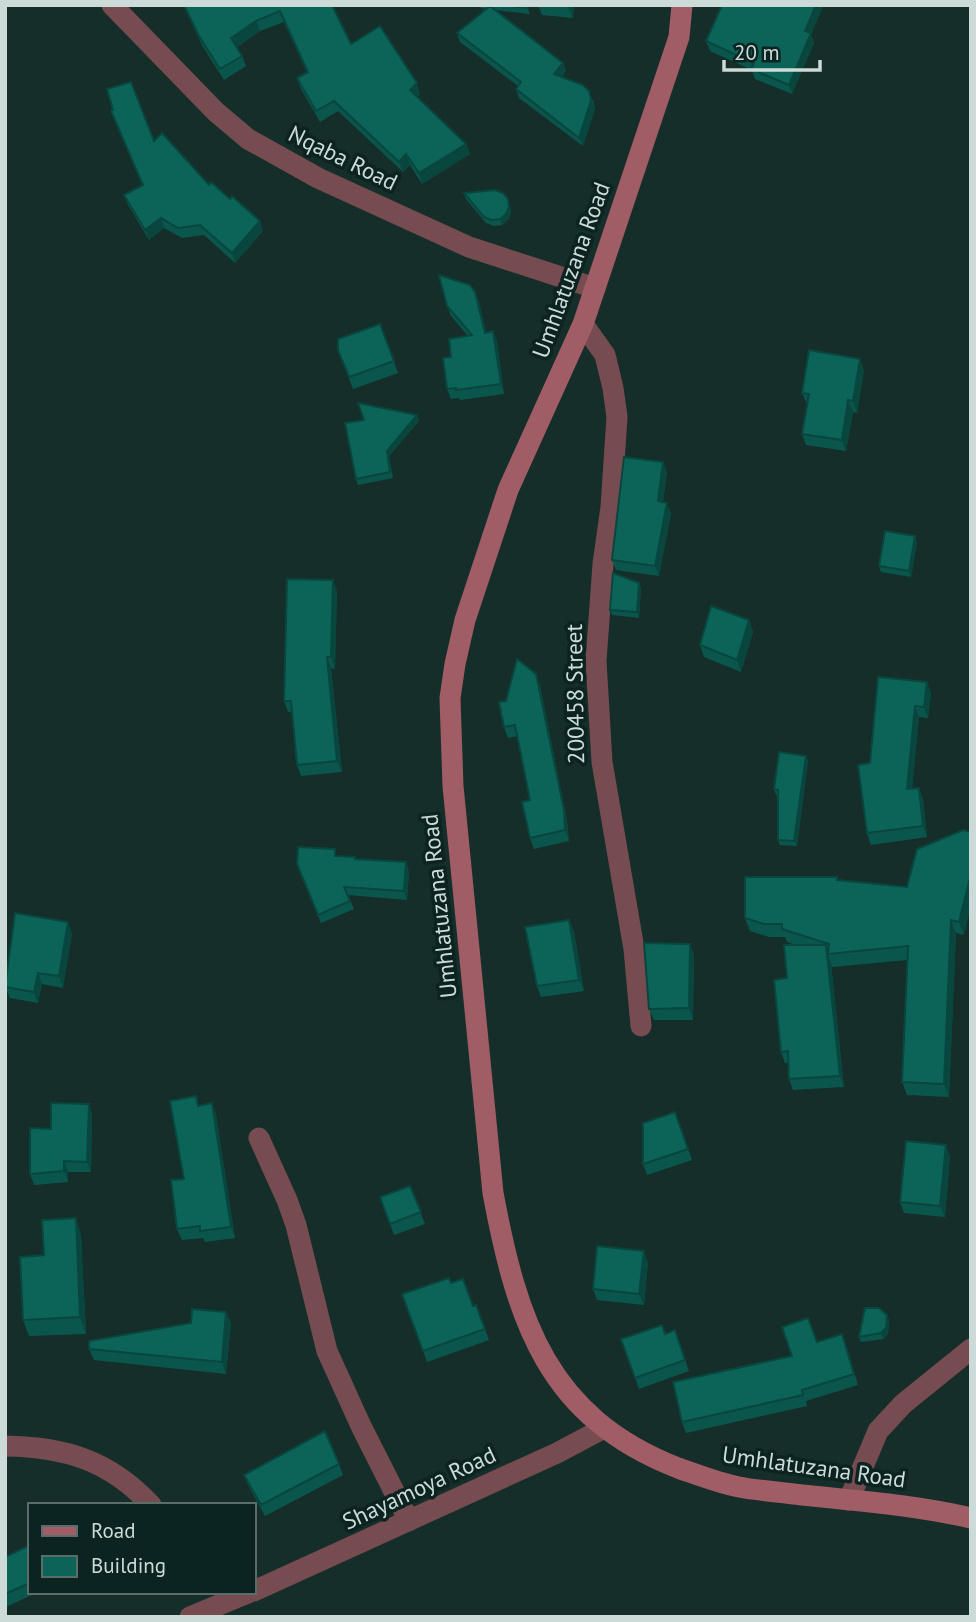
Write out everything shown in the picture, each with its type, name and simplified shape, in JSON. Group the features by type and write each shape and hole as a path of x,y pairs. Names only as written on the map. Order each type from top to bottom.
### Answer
{"street":[{"name":"Nqaba Road","path":"112,5 216,112 248,139 318,178 469,247 595,288"},
{"name":"Umhlatuzana Road","path":"682,5 679,37 583,324 508,490 465,620 450,698 453,786 493,1193 503,1246 512,1283 528,1325 562,1385 604,1428 656,1459 739,1487 934,1510 971,1518"},
{"name":"200458 Street","path":"583,324 605,355 617,417 596,661 602,762 634,948 641,1026"},
{"path":"259,1138 288,1200 296,1225 327,1351 409,1521"},
{"path":"849,1500 878,1431 903,1404 971,1349"},
{"name":"Shayamoya Road","path":"256,1590 557,1453 604,1428"},
{"path":"5,1446 45,1447 76,1454 102,1466 148,1503"},
{"name":"Shayamoya Road","path":"190,1617 216,1598 240,1594"}],"building":[{"path":"184,5 332,5 351,44 380,26 417,83 410,90 466,144 419,173 406,154 399,162 334,101 316,111 297,78 308,72 280,11 256,21 231,38 242,56 220,69 199,36"},
{"path":"503,5 526,5 528,8"},
{"path":"722,5 816,5 805,31 811,33 789,85 751,69 754,63 706,41"},
{"path":"490,6 563,63 554,74 583,85 589,91 591,100 579,138 516,89 521,82 457,33"},
{"path":"131,82 154,141 162,133 209,185 211,182 230,199 232,196 260,221 232,253 200,225 178,228 161,218 145,230 124,195 143,185 111,111 113,110 107,89"},
{"path":"495,190 508,199 509,207 500,219 492,220 484,217 464,193"},
{"path":"439,275 470,285 475,292 485,333 493,331 501,384 447,389 443,358 451,357 449,339 472,335 447,306"},
{"path":"380,324 394,361 349,377 338,350 338,339"},
{"path":"809,350 860,359 853,401 848,400 842,440 802,434 809,394 802,393"},
{"path":"358,403 417,415 387,451 390,472 356,479 345,423 364,420"},
{"path":"624,457 663,462 658,501 667,503 655,566 612,560"},
{"path":"885,531 915,536 909,571 879,566"},
{"path":"613,573 639,583 637,612 610,610"},
{"path":"287,579 333,580 331,657 327,657 337,761 297,765 291,701 284,701"},
{"path":"711,606 749,620 737,660 700,645"},
{"path":"517,659 536,674 564,810 565,830 530,838 522,802 530,800 515,725 504,727 499,702 506,701"},
{"path":"878,677 927,682 924,707 915,706 907,789 919,788 923,826 867,833 858,765 870,763"},
{"path":"779,752 806,756 794,841 778,840 778,790 774,789"},
{"path":"963,830 971,832 971,874 959,922 951,920 944,1084 902,1082 908,946 828,954 829,944 782,929 782,924 764,924 745,918 745,877 837,877 837,880 907,887 917,849"},
{"path":"298,847 335,849 335,856 355,859 406,862 404,891 344,887 350,901 318,915 297,864"},
{"path":"15,913 68,922 59,976 38,973 34,992 5,987"},
{"path":"569,920 579,980 537,986 525,927"},
{"path":"644,943 690,944 689,1008 649,1009"},
{"path":"784,945 826,945 840,1076 789,1079 788,1051 781,1052 774,980 787,978"},
{"path":"196,1096 198,1106 212,1103 231,1227 200,1231 200,1226 177,1229 171,1180 184,1179 170,1101"},
{"path":"51,1103 89,1104 87,1162 64,1161 64,1171 30,1174 30,1128 51,1129"},
{"path":"675,1112 688,1149 643,1164 643,1123"},
{"path":"906,1141 946,1145 940,1206 900,1202"},
{"path":"410,1186 421,1212 390,1224 380,1197"},
{"path":"76,1218 80,1317 23,1320 20,1257 44,1255 42,1220"},
{"path":"597,1246 644,1251 639,1294 593,1289"},
{"path":"449,1278 451,1283 463,1279 485,1329 423,1351 402,1294"},
{"path":"865,1308 879,1308 887,1315 886,1328 881,1333 859,1337"},
{"path":"192,1309 226,1312 222,1362 89,1349 89,1341 191,1323"},
{"path":"808,1318 817,1342 842,1334 854,1374 802,1390 803,1395 682,1422 673,1382 792,1356 782,1327"},
{"path":"662,1325 665,1334 675,1330 685,1360 635,1378 621,1339"},
{"path":"325,1431 339,1464 261,1505 244,1475"},
{"path":"28,1546 28,1584 5,1594 5,1557"}]}
